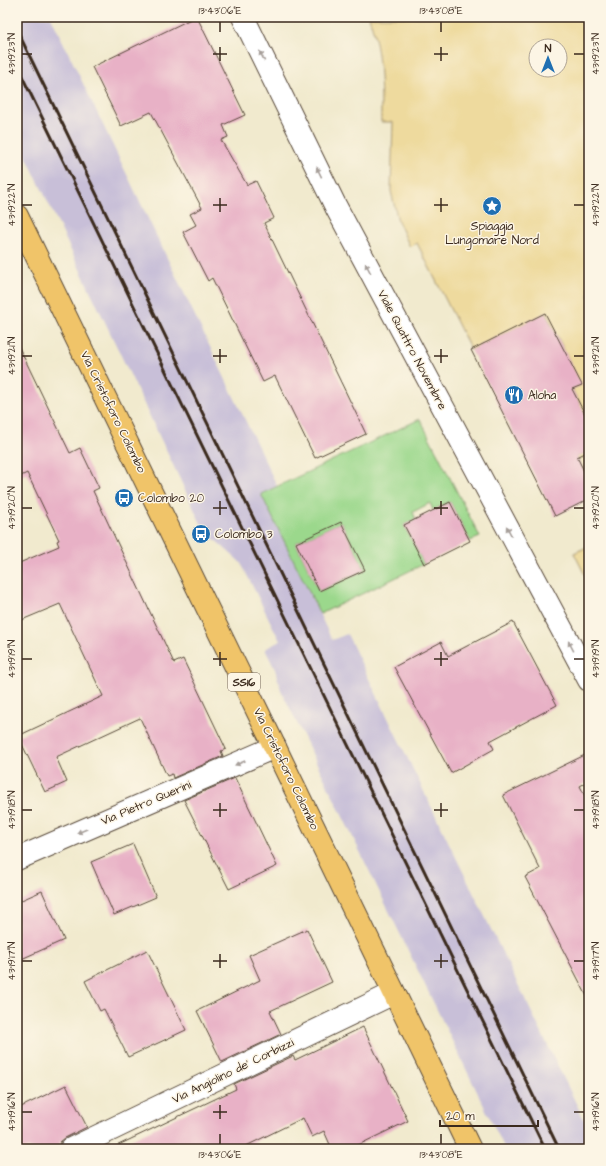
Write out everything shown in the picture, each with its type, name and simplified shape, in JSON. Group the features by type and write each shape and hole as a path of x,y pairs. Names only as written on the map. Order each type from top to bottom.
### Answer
{"main road":[{"name":"Via Cristoforo Colombo","path":"18,222 470,1149"}],"street":[{"name":"Viale Quattro Novembre","path":"243,17 336,208 589,680"},
{"name":"Via Pietro Querini","path":"17,859 275,748"},
{"name":"Via Angiolino de' Corbizzi","path":"71,1149 394,993"}],"shaded area":[{"path":"17,17 51,17 277,486 261,494 332,640 347,634 589,1130 589,1149 505,1149 281,690 275,669 265,649 280,641 241,563 204,530 17,137"}],"green space":[{"path":"420,419 480,537 470,541 450,502 433,510 430,503 413,512 416,520 404,525 424,564 320,614 261,494","holes":["341,522 365,570 319,591 296,543"]}],"sand":[{"name":"Spiaggia Lungomare Nord","path":"369,17 589,17 589,422 572,389 581,385 546,313 471,350 417,243 410,247 398,221 391,191 393,122 381,122 380,69 376,43"},
{"path":"589,451 589,481 577,457"},
{"path":"589,546 589,583 574,553"}],"building":[{"path":"197,17 245,115 223,125 228,137 221,140 247,185 256,181 274,218 264,223 366,434 315,458 275,376 263,382 212,278 208,281 183,232 196,225 190,214 202,208 151,112 121,126 92,67"},
{"path":"545,313 582,385 572,389 589,422 589,451 577,457 589,481 589,499 555,516 471,350"},
{"path":"17,343 70,453 80,448 99,488 93,491 174,663 183,659 226,749 221,751 223,756 173,778 172,774 167,776 140,718 56,757 67,782 45,792 18,736 103,696 60,604 17,622 17,564 59,546 57,541 59,540 27,473 17,478"},
{"path":"450,502 470,541 424,564 404,525"},
{"path":"341,522 365,570 319,591 296,543"},
{"path":"513,622 557,705 490,741 494,749 451,773 394,667 441,642 448,656"},
{"path":"589,753 589,781 580,786 589,804 589,1000 525,877 540,869 503,795"},
{"path":"235,778 277,866 229,889 184,800"},
{"path":"133,844 156,897 114,915 91,862"},
{"path":"42,891 64,940 17,961 17,902"},
{"path":"307,929 332,982 270,1011 281,1034 222,1062 197,1011 260,980 249,955"},
{"path":"147,950 186,1030 128,1057 104,1009 100,1011 85,981"},
{"path":"363,1027 408,1121 350,1149 332,1149 324,1131 312,1137 303,1118 240,1149 110,1149 236,1089 234,1084 293,1056 295,1060"},
{"path":"66,1085 87,1127 65,1138 60,1142 59,1149 17,1149 17,1109"}],"railway":[{"path":"17,30 559,1149"},
{"path":"17,66 545,1149"}],"place":[{"name":"Spiaggia Lungomare Nord","path":"492,206"},
{"name":"Aloha","path":"514,395"},
{"name":"Colombo 20","path":"124,498"},
{"name":"Colombo 3","path":"201,534"}]}
